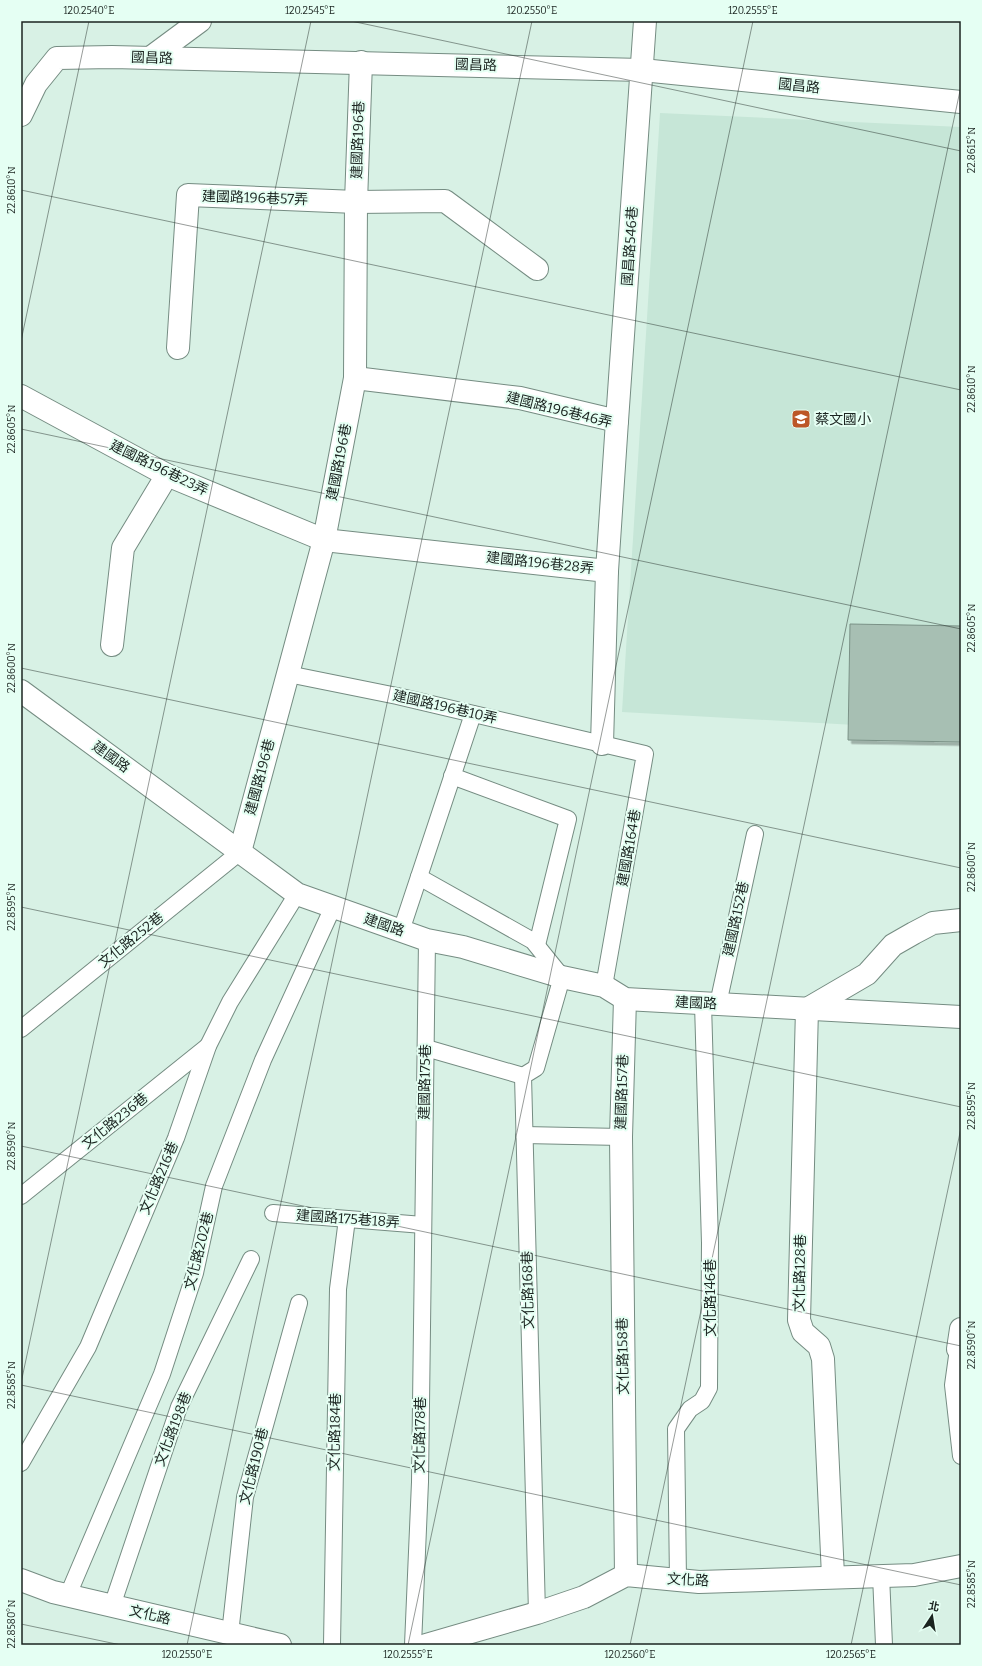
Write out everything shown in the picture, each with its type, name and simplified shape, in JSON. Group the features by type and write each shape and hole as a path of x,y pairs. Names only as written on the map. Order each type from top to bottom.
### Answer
{"street":[{"path":"150,58 200,21"},
{"name":"國昌路546巷","path":"617,421 645,21"},
{"name":"國昌路","path":"21,115 36,84 57,58 150,58 361,62 642,70 961,102"},
{"name":"建國路196巷","path":"240,852 324,540 355,378 356,202 361,62"},
{"name":"建國路196巷57弄","path":"178,348 188,195 356,202"},
{"path":"356,202 446,201 537,269"},
{"name":"建國路196巷46弄","path":"355,378 520,398 617,421 607,571"},
{"name":"建國路196巷23弄","path":"21,396 167,475 324,540"},
{"path":"112,645 123,548 167,475"},
{"name":"建國路196巷28弄","path":"324,540 607,571 602,744"},
{"name":"建國路","path":"21,691 297,894 401,931 427,940 463,947 562,977 604,986 625,999 961,1017"},
{"path":"807,1009 867,974 893,945 933,923 961,920"},
{"name":"建國路157巷","path":"621,1137 625,999"},
{"name":"文化路128巷","path":"807,1009 799,1320 803,1332 819,1346 823,1359 832,1576"},
{"name":"文化路158巷","path":"621,1137 626,1575"},
{"name":"文化路","path":"626,1575 699,1582 832,1576 914,1575 961,1566"},
{"path":"426,1645 537,1613 584,1597 626,1575"},
{"name":"文化路","path":"21,1580 68,1596 280,1645"}],"lane":[{"name":"建國路196巷10弄","path":"288,674 397,696 602,744"},
{"path":"401,931 473,714"},
{"name":"建國路164巷","path":"602,744 645,754 604,986"},
{"path":"452,776 568,819 537,945"},
{"name":"建國路152巷","path":"710,1004 755,834"},
{"name":"文化路252巷","path":"21,1029 240,852"},
{"path":"419,877 533,940 562,977 536,1068 523,1076 426,1048"},
{"name":"文化路216巷","path":"21,1463 88,1347 176,1138 208,1046 230,1002 297,894"},
{"name":"文化路202巷","path":"68,1596 162,1374 195,1273 214,1186 263,1060 333,907"},
{"name":"建國路175巷","path":"423,1225 427,940"},
{"name":"文化路146巷","path":"678,1580 676,1429 690,1409 702,1401 709,1388 710,1004"},
{"name":"文化路236巷","path":"21,1196 208,1046"},
{"name":"文化路168巷","path":"523,1076 537,1613"},
{"name":"建國路157巷","path":"524,1135 621,1137"},
{"name":"建國路175巷18弄","path":"273,1213 423,1225"},
{"name":"文化路184巷","path":"332,1645 338,1289 347,1219"},
{"name":"文化路178巷","path":"413,1645 420,1482 423,1225"},
{"name":"文化路198巷","path":"112,1606 179,1407 251,1259"},
{"name":"文化路190巷","path":"230,1634 245,1497 298,1303"},
{"path":"959,1339 952,1385 961,1456"},
{"path":"882,1575 884,1645"}],"shaded area":[{"name":"蔡文國小","path":"660,113 961,127 961,731 622,712"}],"building":[{"path":"850,624 961,626 961,742 848,740"}],"place":[{"name":"蔡文國小","path":"801,419"}]}
